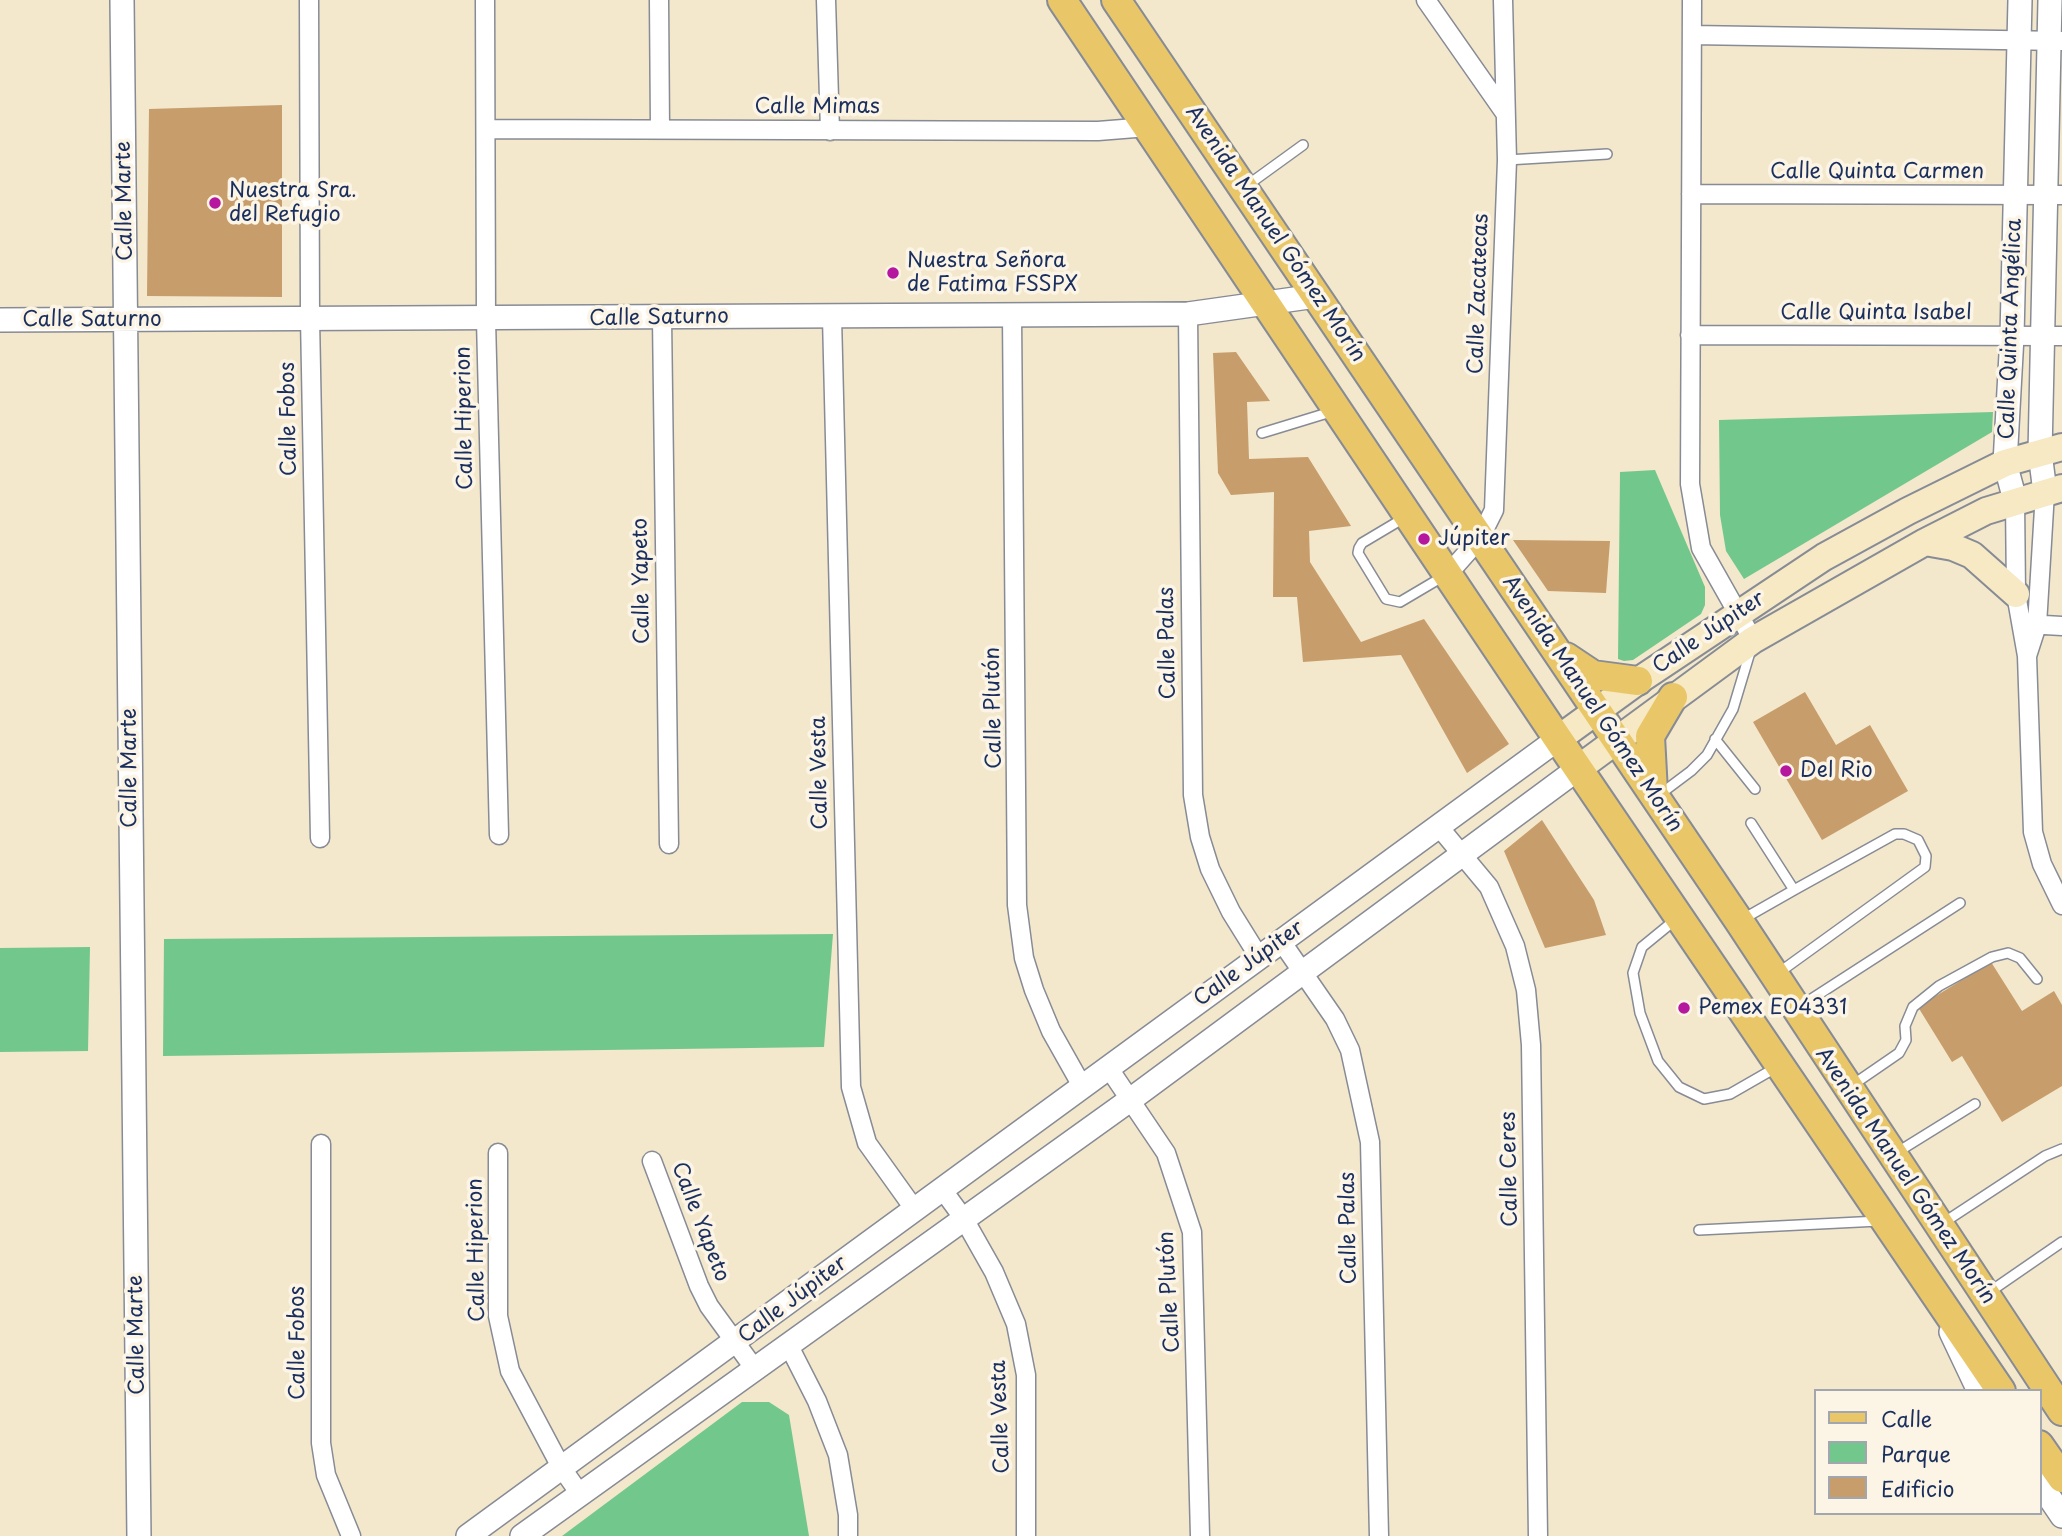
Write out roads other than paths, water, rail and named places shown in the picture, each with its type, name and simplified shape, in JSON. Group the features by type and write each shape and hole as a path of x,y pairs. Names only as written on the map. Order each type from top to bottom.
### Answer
{"main road":[{"name":"Avenida Manuel Gómez Morín","path":"1062,0 1558,739 2000,1389"},
{"name":"Avenida Manuel Gómez Morín","path":"1116,0 1739,921 1773,977 2062,1412"},
{"name":"Calle Júpiter","path":"1558,739 1638,681 1824,557 1908,511 2005,463 2051,450"},
{"name":"Calle Júpiter","path":"1579,768 1673,696 1753,640 1925,542 2015,499 2054,490"},
{"path":"1925,542 1953,547 1972,555 2016,594"},
{"path":"1555,649 1593,675 1638,681"},
{"path":"1654,798 1649,757 1650,736 1673,696"},
{"path":"2041,1448 2062,1478"}],"street":[{"name":"Calle Marte","path":"122,0 139,1536"},
{"name":"Calle Fobos","path":"309,0 310,318 320,838"},
{"name":"Calle Hiperion","path":"485,0 486,320 499,835"},
{"path":"659,0 660,129"},
{"path":"826,0 830,131"},
{"path":"1426,0 1506,113"},
{"name":"Calle Zacatecas","path":"1448,574 1480,538 1492,518 1495,496 1507,160 1503,0"},
{"path":"1692,0 1688,439 1695,519 1701,548 1753,640"},
{"name":"Calle Quinta Angélica","path":"2020,0 2012,336 2005,463 2015,499 2016,594 2028,624"},
{"name":"Calle Quinta Angélica","path":"2050,0 2056,41 2051,450 2054,490 2028,624 2027,656 2033,832 2042,864 2062,905"},
{"path":"1692,35 2056,41"},
{"name":"Calle Mimas","path":"487,129 1098,131 1148,127"},
{"name":"Calle Quinta Carmen","path":"1691,194 2055,195"},
{"name":"Calle Saturno","path":"0,320 486,320 1188,314 1316,296"},
{"name":"Calle Palas","path":"1188,314 1193,795 1200,837 1210,869 1231,912 1259,957"},
{"name":"Calle Plutón","path":"1012,315 1017,905 1024,958 1034,990 1051,1031 1082,1086"},
{"name":"Calle Vesta","path":"832,317 851,1087 867,1143 915,1210"},
{"name":"Calle Yapeto","path":"662,318 669,844"},
{"name":"Calle Quinta Isabel","path":"1690,335 2053,336"},
{"path":"2028,624 2062,626"},
{"name":"Calle Júpiter","path":"468,1536 1558,739"},
{"name":"Calle Júpiter","path":"523,1536 1130,1100 1579,768"},
{"name":"Calle Ceres","path":"1439,827 1489,887 1502,912 1515,946 1527,1004 1531,1045 1538,1536"},
{"name":"Calle Palas","path":"1281,941 1335,1019 1350,1050 1370,1142 1379,1536"},
{"name":"Calle Plutón","path":"1108,1067 1166,1153 1192,1231 1200,1536"},
{"name":"Calle Fobos","path":"321,1144 321,1443 327,1475 351,1536"},
{"name":"Calle Hiperion","path":"498,1153 498,1316 504,1348 510,1371 561,1467 580,1494"},
{"name":"Calle Yapeto","path":"652,1161 699,1286 754,1368"},
{"name":"Calle Vesta","path":"942,1189 964,1219 994,1272 1016,1324 1026,1375 1026,1536"},
{"path":"1938,1300 1955,1345 1978,1389"},
{"path":"2001,1320 2037,1353 2062,1389"},
{"path":"788,1344 817,1401 838,1455 848,1515 848,1536"},
{"path":"2041,1485 2062,1516"}],"lane":[{"path":"1243,188 1303,145"},
{"path":"1507,160 1608,153"},
{"path":"1262,433 1338,410"},
{"path":"1409,516 1362,543 1359,548 1358,553 1386,599 1400,601 1448,574"},
{"path":"1654,798 1691,771 1707,755 1733,709 1753,640"},
{"path":"1715,739 1755,789"},
{"path":"1751,824 1794,890"},
{"path":"1739,921 1895,834 1912,835 1925,850 1925,867 1773,977"},
{"path":"1795,1010 1960,903"},
{"path":"1679,916 1642,947 1633,973 1640,1013 1658,1061 1679,1087 1704,1099 1730,1094 1780,1065"},
{"path":"1847,1089 1899,1053 1906,1040 1905,1026 1913,1007 1939,986 1992,957 2008,953 2020,958 2037,979"},
{"path":"1892,1156 1975,1104"},
{"path":"1938,1226 2045,1156 2062,1150"},
{"path":"1699,1230 1885,1220"},
{"path":"1984,1295 2062,1242"}],"place":[{"name":"Nuestra Sra. del Refugio","path":"215,203"},
{"name":"Nuestra Señora de Fatima FSSPX","path":"893,273"},
{"name":"Júpiter","path":"1424,539"},
{"name":"Del Rio","path":"1786,771"},
{"name":"Pemex E04331","path":"1684,1008"}]}
